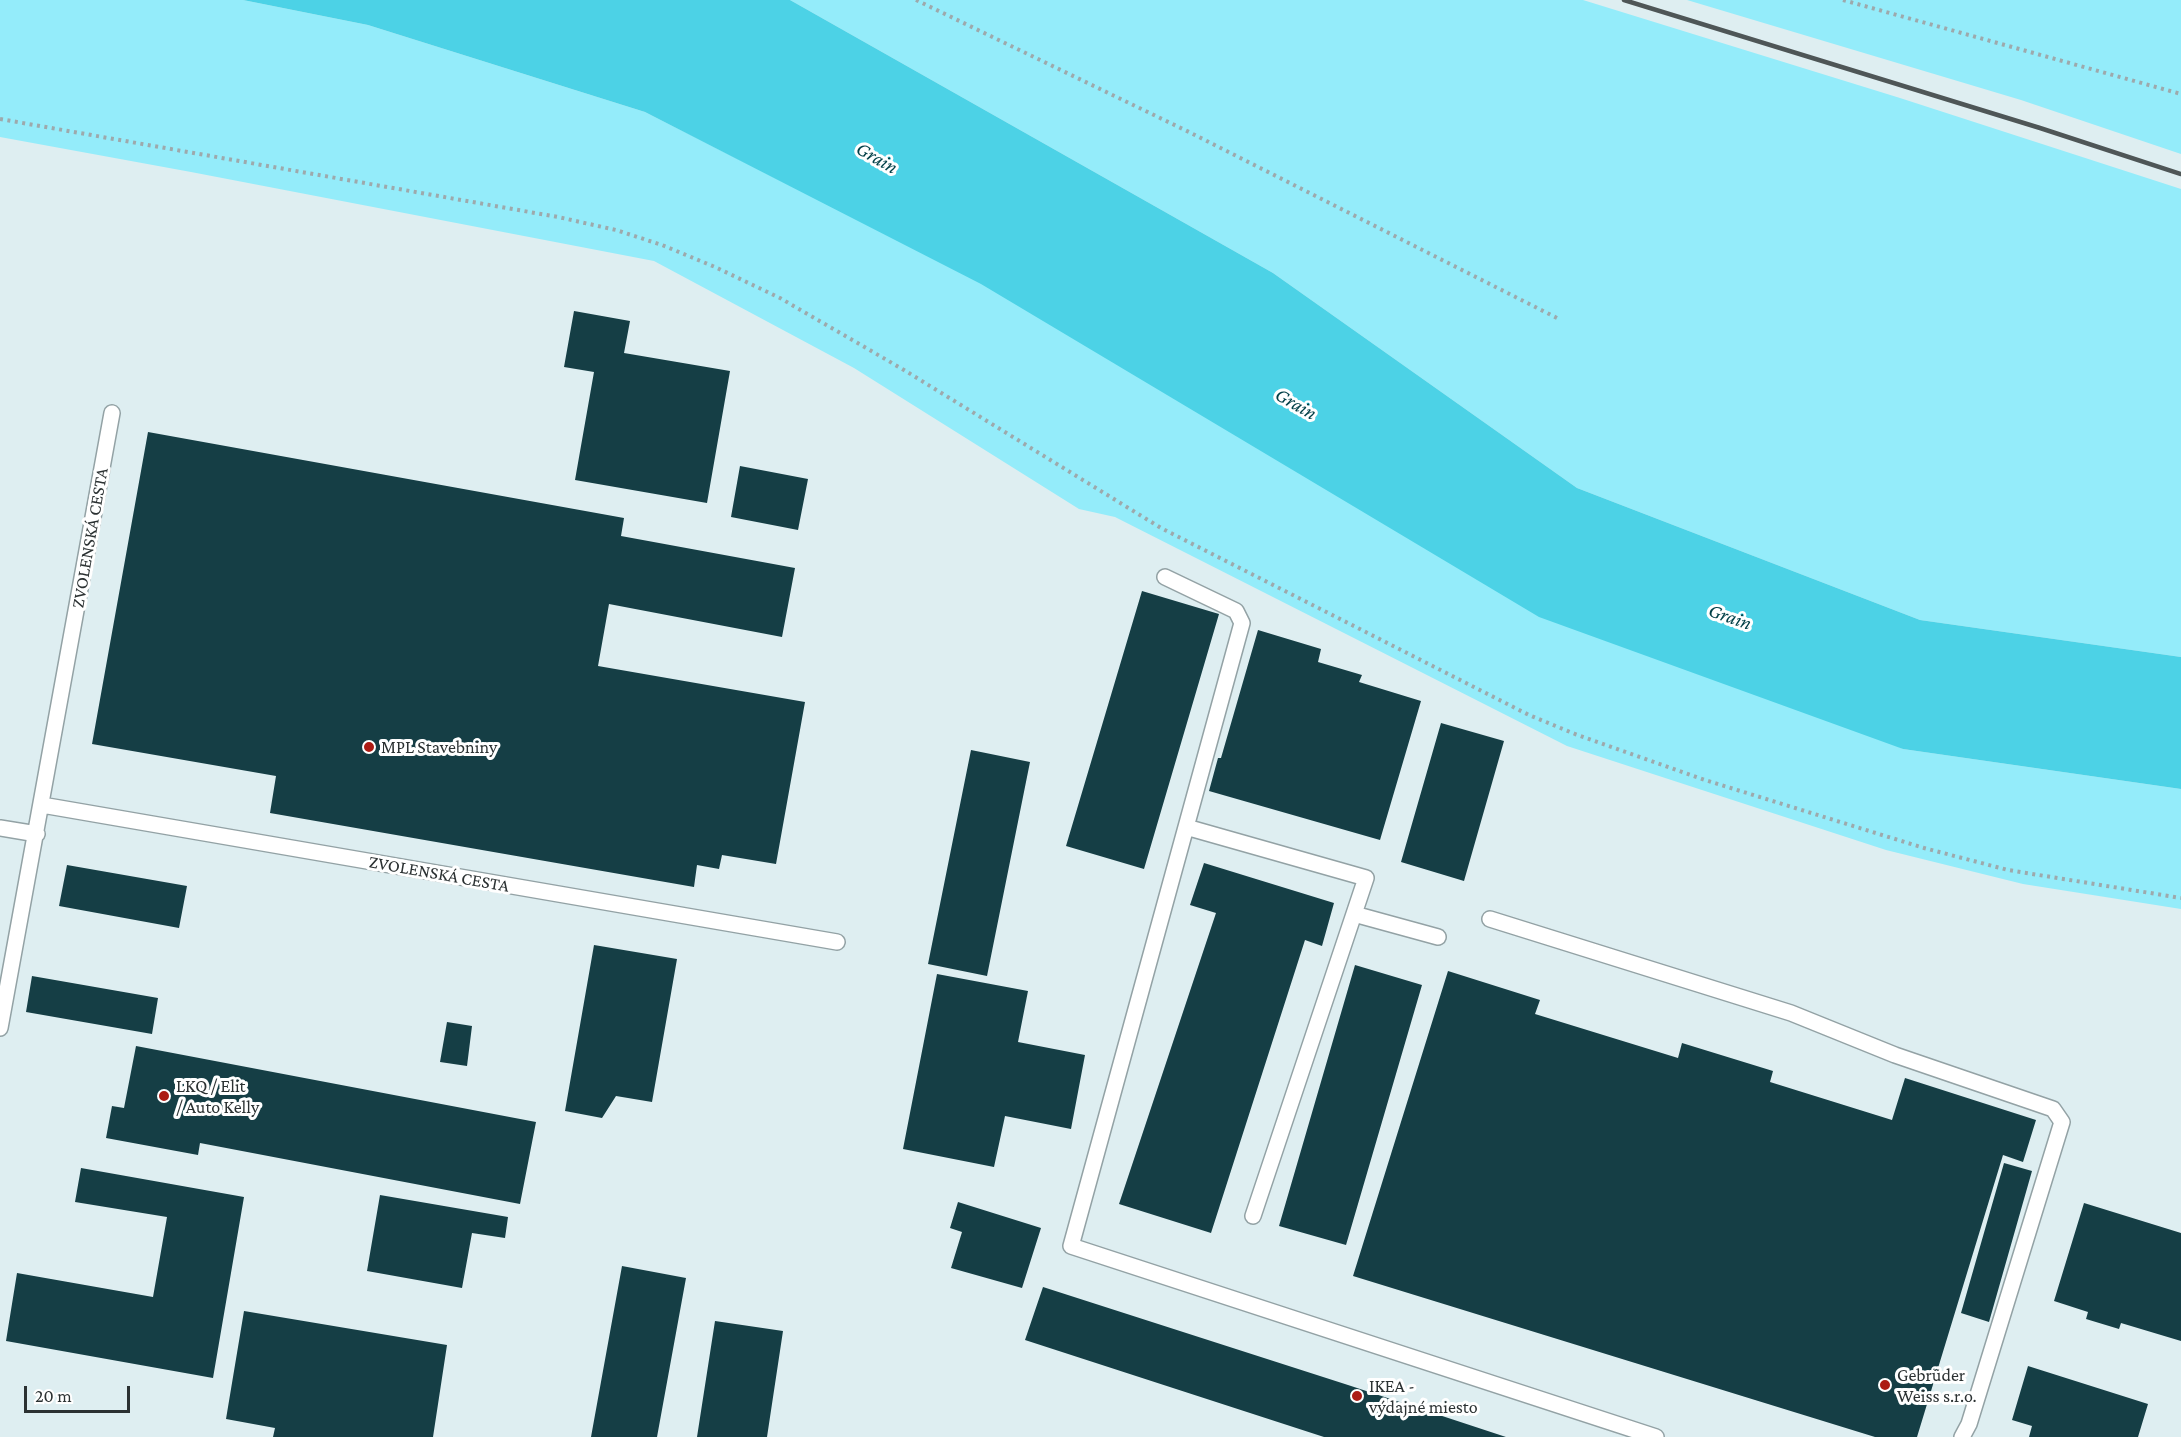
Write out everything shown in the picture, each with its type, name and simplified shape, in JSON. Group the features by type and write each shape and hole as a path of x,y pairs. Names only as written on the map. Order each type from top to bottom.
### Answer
{"lane":[{"name":"ZVOLENSKÁ CESTA","path":"0,1028 112,413"},
{"path":"1165,577 1236,611 1242,623 1071,1246 1656,1437"},
{"name":"ZVOLENSKÁ CESTA","path":"42,805 837,942"},
{"path":"1186,827 1366,878 1253,1216"},
{"path":"0,828 36,834"},
{"path":"1354,914 1438,937"},
{"path":"1490,919 1791,1013 1895,1055 2053,1108 2062,1122 1969,1424 1962,1437"}],"path":[{"path":"916,0 1190,132 1557,318"},
{"path":"1843,0 2181,94"},
{"path":"0,119 558,217 616,230 662,246 715,267 780,298 999,427 1161,528 1529,715 1575,734 1705,780 1924,848 2008,870 2181,898"}],"shaded area":[{"path":"0,0 243,0 368,25 645,112 1903,749 2181,789 2181,909 2023,884 1886,850 1567,746 1115,517 1079,509 854,368 654,261 0,137"},
{"path":"790,0 1583,0 1900,98 2181,189 2181,657 1920,620 1577,488 1273,273"},
{"path":"1687,0 2181,0 2181,154 2021,100"}],"water":[{"name":"Grain","path":"243,0 790,0 1273,273 1577,488 1920,620 2181,657 2181,789 1903,749 1539,617 981,284 645,112 368,25"}],"building":[{"path":"574,311 630,321 624,353 730,371 707,503 575,480 594,372 564,367"},
{"path":"148,432 624,518 621,536 795,568 782,637 609,604 598,666 805,702 776,864 722,855 719,869 697,865 694,887 270,813 276,776 92,744"},
{"path":"740,466 808,479 798,530 731,517"},
{"path":"1142,591 1219,614 1144,869 1066,846"},
{"path":"1258,630 1321,649 1318,662 1362,675 1359,682 1421,701 1380,840 1209,791 1218,758 1221,758"},
{"path":"1441,723 1504,741 1464,881 1401,862"},
{"path":"971,750 1030,762 987,976 928,964"},
{"path":"1204,863 1334,903 1322,946 1305,940 1211,1233 1119,1204 1216,913 1190,905"},
{"path":"67,865 187,886 179,928 59,906"},
{"path":"594,945 677,959 652,1102 616,1096 602,1118 565,1111"},
{"path":"1355,965 1422,985 1346,1245 1279,1226"},
{"path":"1448,971 1540,1000 1535,1014 1678,1058 1682,1043 1773,1071 1770,1082 1892,1120 1905,1078 2036,1120 2023,1162 2003,1155 1917,1437 1875,1437 1353,1276"},
{"path":"937,974 1028,991 1018,1042 1085,1055 1071,1129 1005,1116 994,1167 903,1149"},
{"path":"32,976 158,998 152,1034 26,1012"},
{"path":"447,1022 472,1026 467,1066 440,1062"},
{"path":"136,1046 536,1122 520,1204 200,1143 198,1155 106,1138 112,1106 124,1108"},
{"path":"2004,1163 2032,1171 1989,1322 1961,1313"},
{"path":"81,1168 244,1197 213,1378 6,1341 17,1273 153,1297 167,1217 75,1202"},
{"path":"380,1195 508,1217 505,1238 472,1233 462,1288 367,1271"},
{"path":"958,1202 1041,1228 1022,1288 951,1268 962,1232 950,1228"},
{"path":"2084,1203 2181,1233 2181,1341 2121,1323 2119,1329 2086,1319 2088,1312 2054,1301"},
{"path":"622,1266 686,1278 657,1437 591,1437"},
{"path":"1043,1287 1506,1437 1324,1437 1025,1340"},
{"path":"244,1311 447,1345 433,1437 273,1437 275,1428 226,1419"},
{"path":"715,1321 783,1331 767,1437 697,1437"},
{"path":"2028,1366 2148,1404 2138,1437 2029,1437 2032,1426 2012,1420"}],"railway":[{"path":"1624,0 2040,128 2181,174"}],"place":[{"name":"MPL Stavebniny","path":"369,747"},
{"name":"LKQ / Elit / Auto Kelly","path":"164,1096"},
{"name":"Gebrüder Weiss s.r.o.","path":"1885,1385"},
{"name":"IKEA - výdajné miesto","path":"1357,1396"}]}
